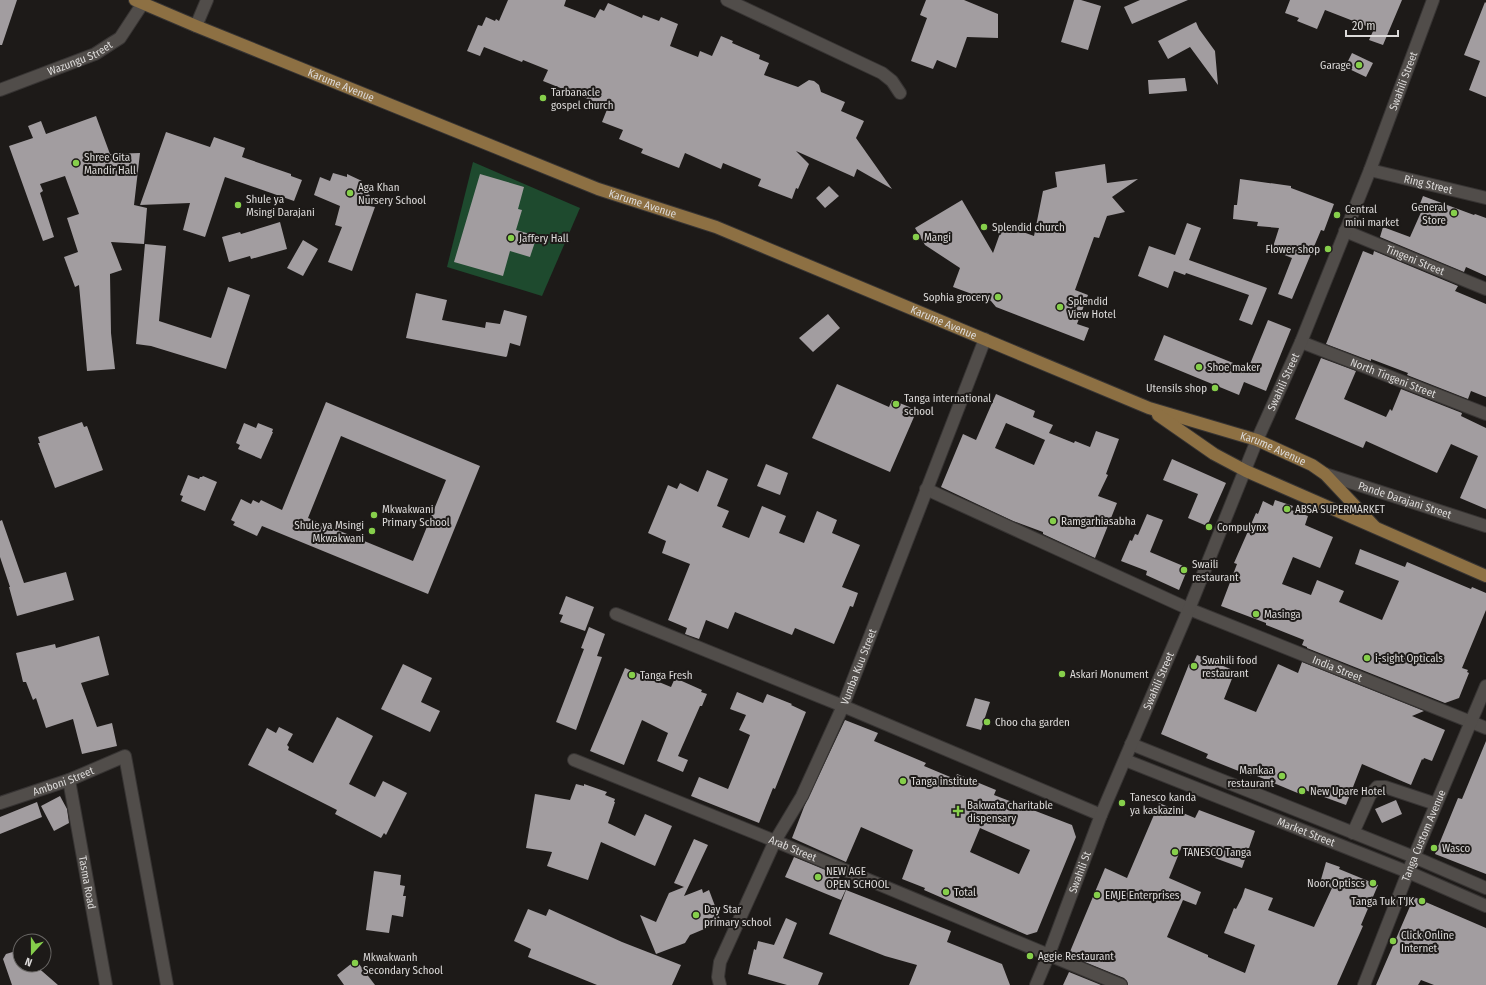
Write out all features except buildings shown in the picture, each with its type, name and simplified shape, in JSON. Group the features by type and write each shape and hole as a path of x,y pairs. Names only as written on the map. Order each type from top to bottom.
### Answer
{"main road":[{"name":"Karume Avenue","path":"139,2 598,189 716,227 1149,408 1258,440 1312,466 1324,474 1374,527"},
{"name":"Karume Avenue","path":"1149,408 1214,454 1246,471 1486,576"}],"street":[{"path":"196,26 207,0"},
{"path":"727,0 882,73 892,81 900,93"},
{"name":"Swahili Street","path":"1125,760 1258,440 1301,342 1370,170 1432,0"},
{"name":"Wazungu Street","path":"0,90 95,54 120,38 139,2"},
{"name":"Ring Street","path":"1370,170 1486,198"},
{"name":"Tingeni Street","path":"1345,231 1486,290"},
{"name":"Vumba Kuu Street","path":"720,985 718,977 720,962 775,841 802,796 843,706 985,339"},
{"name":"North Tingeni Street","path":"1301,342 1486,414"},
{"name":"Pande Darajani Street","path":"1324,474 1486,526"},
{"name":"India Street","path":"926,489 1189,609 1486,728"},
{"path":"616,614 843,706 1101,814"},
{"name":"Tanga Custom Avenue","path":"1364,985 1414,857 1486,686"},
{"name":"Market Street","path":"1131,744 1414,857 1486,888"},
{"name":"Amboni Street","path":"0,803 69,780 125,756 167,985"},
{"name":"Arab Street","path":"574,760 1050,954 1121,985"},
{"name":"Market Street","path":"1125,760 1408,872 1486,906"},
{"name":"Swahili St","path":"1036,985 1050,954 1101,814 1125,760"},
{"name":"Tasma Road","path":"69,780 106,985"},
{"path":"1354,833 1370,795 1377,787 1385,787 1436,804"}],"green space":[{"name":"Jaffery Hall","path":"473,162 580,208 542,296 447,267"}],"place":[{"name":"Garage","path":"1359,65"},
{"name":"Tarbanacle gospel church","path":"543,98"},
{"name":"Shree Gita Mandir Hall","path":"76,163"},
{"name":"Aga Khan Nursery School","path":"350,193"},
{"name":"Shule ya Msingi Darajani","path":"238,205"},
{"name":"General Store","path":"1454,213"},
{"name":"Central mini market","path":"1337,215"},
{"name":"Splendid church","path":"984,227"},
{"name":"Mangi","path":"916,237"},
{"name":"Jaffery Hall","path":"511,238"},
{"name":"Flower shop","path":"1328,249"},
{"name":"Sophia grocery","path":"998,297"},
{"name":"Splendid View Hotel","path":"1060,307"},
{"name":"Shoe maker","path":"1199,367"},
{"name":"Utensils shop","path":"1215,388"},
{"name":"Tanga international school","path":"896,404"},
{"name":"ABSA SUPERMARKET","path":"1287,509"},
{"name":"Mkwakwani Primary School","path":"374,515"},
{"name":"Ramgarhiasabha","path":"1053,521"},
{"name":"Compulynx","path":"1209,527"},
{"name":"Shule ya Msingi Mkwakwani","path":"372,531"},
{"name":"Swaili restaurant","path":"1184,570"},
{"name":"Masinga","path":"1256,614"},
{"name":"i-sight Opticals","path":"1367,658"},
{"name":"Swahili food restaurant","path":"1194,666"},
{"name":"Askari Monument","path":"1062,674"},
{"name":"Tanga Fresh","path":"632,675"},
{"name":"Choo cha garden","path":"987,722"},
{"name":"Mankaa restaurant","path":"1282,776"},
{"name":"Tanga institute","path":"903,781"},
{"name":"New Upare Hotel","path":"1302,791"},
{"name":"Tanesco kanda ya kaskazini","path":"1122,803"},
{"name":"Bakwata charitable dispensary","path":"958,811"},
{"name":"Wasco","path":"1434,848"},
{"name":"TANESCO Tanga","path":"1175,852"},
{"name":"NEW AGE OPEN SCHOOL","path":"818,877"},
{"name":"Noor Optiscs","path":"1373,883"},
{"name":"Total","path":"946,892"},
{"name":"EMJE Enterprises","path":"1097,895"},
{"name":"Tanga Tuk T'JK","path":"1422,901"},
{"name":"Day Star primary school","path":"696,915"},
{"name":"Click Online Internet","path":"1393,941"},
{"name":"Aggie Restaurant","path":"1030,956"},
{"name":"Mkwakwanh Secondary School","path":"355,963"}]}
